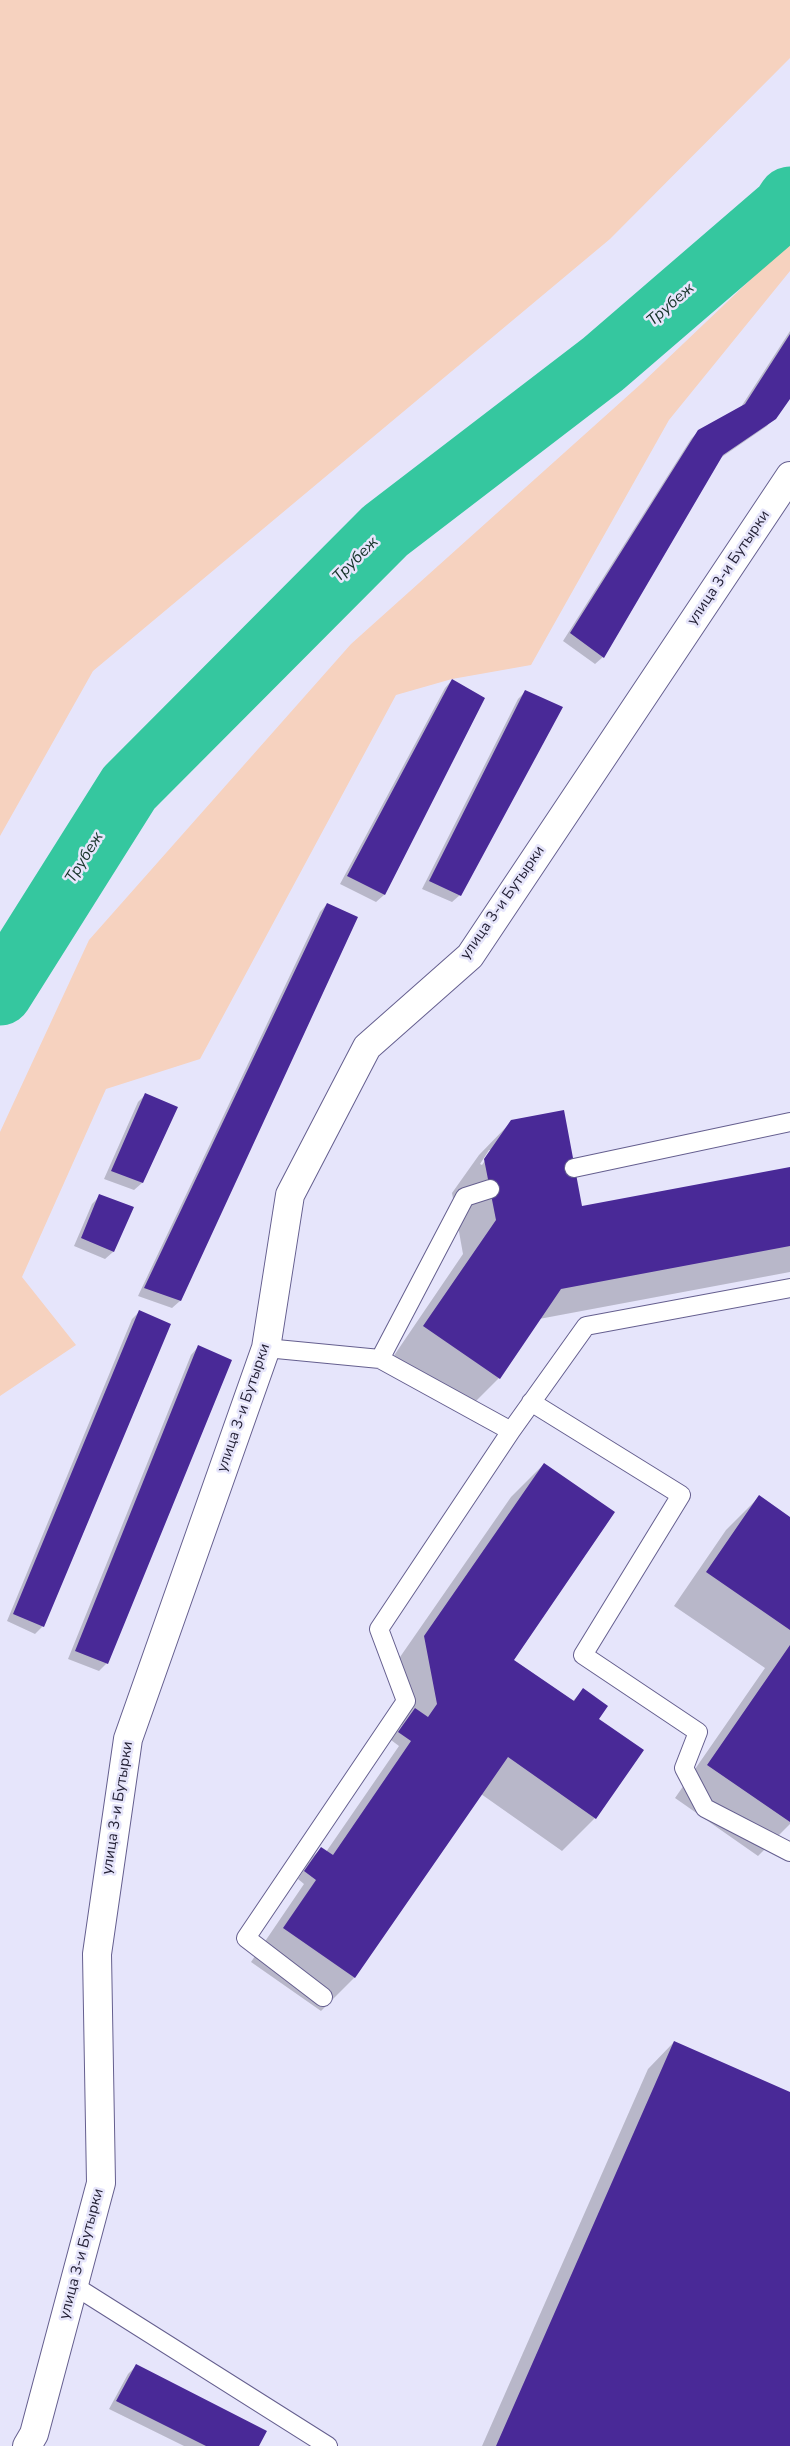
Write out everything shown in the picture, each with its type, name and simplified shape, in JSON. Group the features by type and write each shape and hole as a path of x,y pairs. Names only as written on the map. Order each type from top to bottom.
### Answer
{"street":[{"name":"улица 3-и Бутырки","path":"27,2446 34,2434 101,2183 97,1954 128,1739 266,1348 290,1195 367,1047 470,956 790,476"}],"lane":[{"path":"574,1168 790,1122"},
{"path":"380,1359 465,1197 490,1189"},
{"path":"323,1997 246,1938 406,1701 379,1629 511,1431 586,1326 790,1288"},
{"path":"266,1348 380,1359 511,1431"},
{"path":"532,1402 681,1495 583,1655 698,1732 684,1768 705,1808 790,1852"},
{"path":"73,2285 328,2446"}],"shaded area":[{"path":"0,0 790,0 790,58 610,239 93,671 0,836"},
{"path":"790,242 790,271 669,420 531,665 452,679 396,695 200,1059 106,1089 22,1277 76,1345 0,1396 0,1132 89,940 351,644 642,383"}],"building":[{"path":"790,334 790,399 776,419 723,455 604,658 570,633 698,430 745,404"},
{"path":"452,679 485,698 385,895 347,876"},
{"path":"525,690 563,707 461,896 429,881"},
{"path":"327,903 358,917 181,1301 144,1288"},
{"path":"145,1093 178,1107 143,1183 111,1171"},
{"path":"564,1110 582,1206 790,1167 790,1246 561,1289 500,1379 423,1326 496,1220 484,1159 511,1120"},
{"path":"99,1194 134,1207 114,1252 81,1238"},
{"path":"139,1310 171,1324 44,1627 13,1614"},
{"path":"198,1345 232,1360 108,1664 75,1651"},
{"path":"544,1463 615,1512 514,1660 574,1701 583,1688 608,1706 599,1719 644,1750 596,1819 508,1757 355,1978 283,1928 316,1880 304,1871 321,1847 333,1855 411,1741 398,1732 415,1708 428,1717 437,1704 424,1636"},
{"path":"759,1495 790,1517 790,1630 706,1572"},
{"path":"790,1645 790,1822 707,1765"},
{"path":"674,2041 790,2092 790,2446 496,2446"},
{"path":"136,2364 267,2431 259,2446 206,2446 116,2401"}],"waterway":[{"name":"Трубеж","path":"0,993 129,788 385,531 603,364 784,208 790,199"}]}
